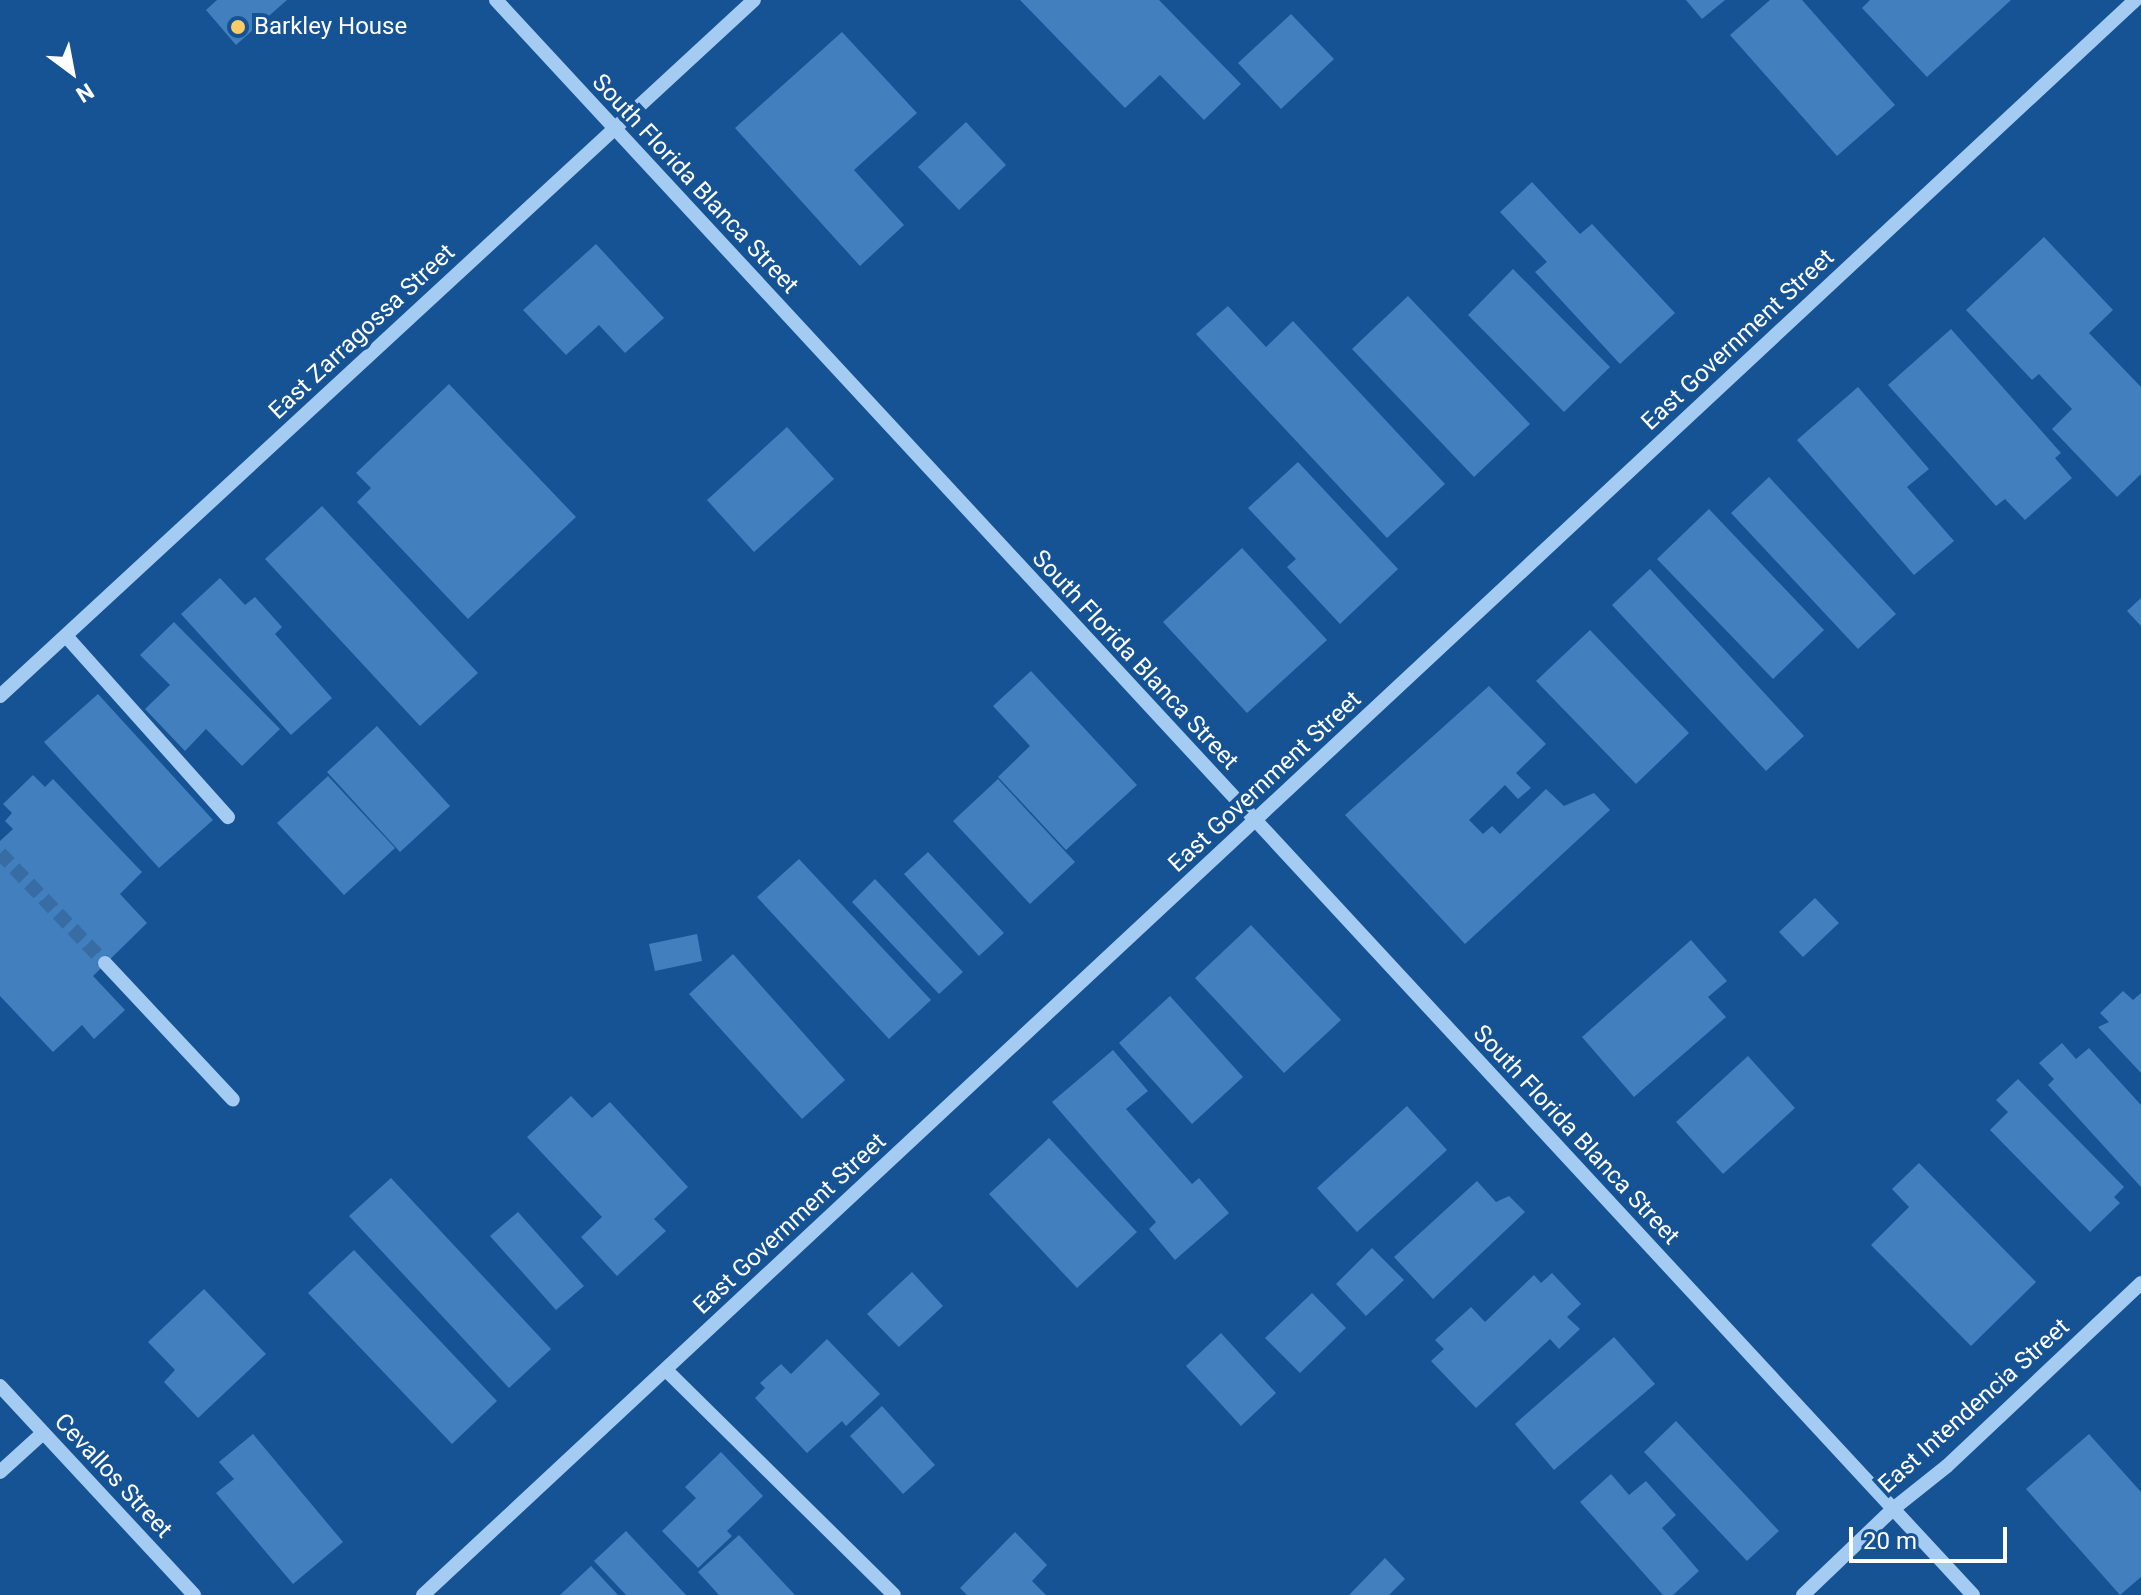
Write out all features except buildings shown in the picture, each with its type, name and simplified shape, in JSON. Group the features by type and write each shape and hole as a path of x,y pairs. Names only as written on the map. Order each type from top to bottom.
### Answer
{"street":[{"name":"South Florida Blanca Street","path":"496,0 1973,1595"},
{"name":"East Zarragossa Street","path":"0,696 754,0"},
{"name":"East Government Street","path":"423,1595 2135,0"},
{"path":"66,636 228,817"},
{"path":"105,963 233,1100"},
{"name":"East Intendencia Street","path":"1803,1595 1893,1509 1947,1466 2141,1283"},
{"path":"666,1370 894,1595"},
{"name":"Cevallos Street","path":"0,1386 194,1595"},
{"path":"0,1472 43,1433"}],"tunnel":[{"path":"0,853 105,963"}],"place":[{"name":"Barkley House","path":"238,27"}]}
